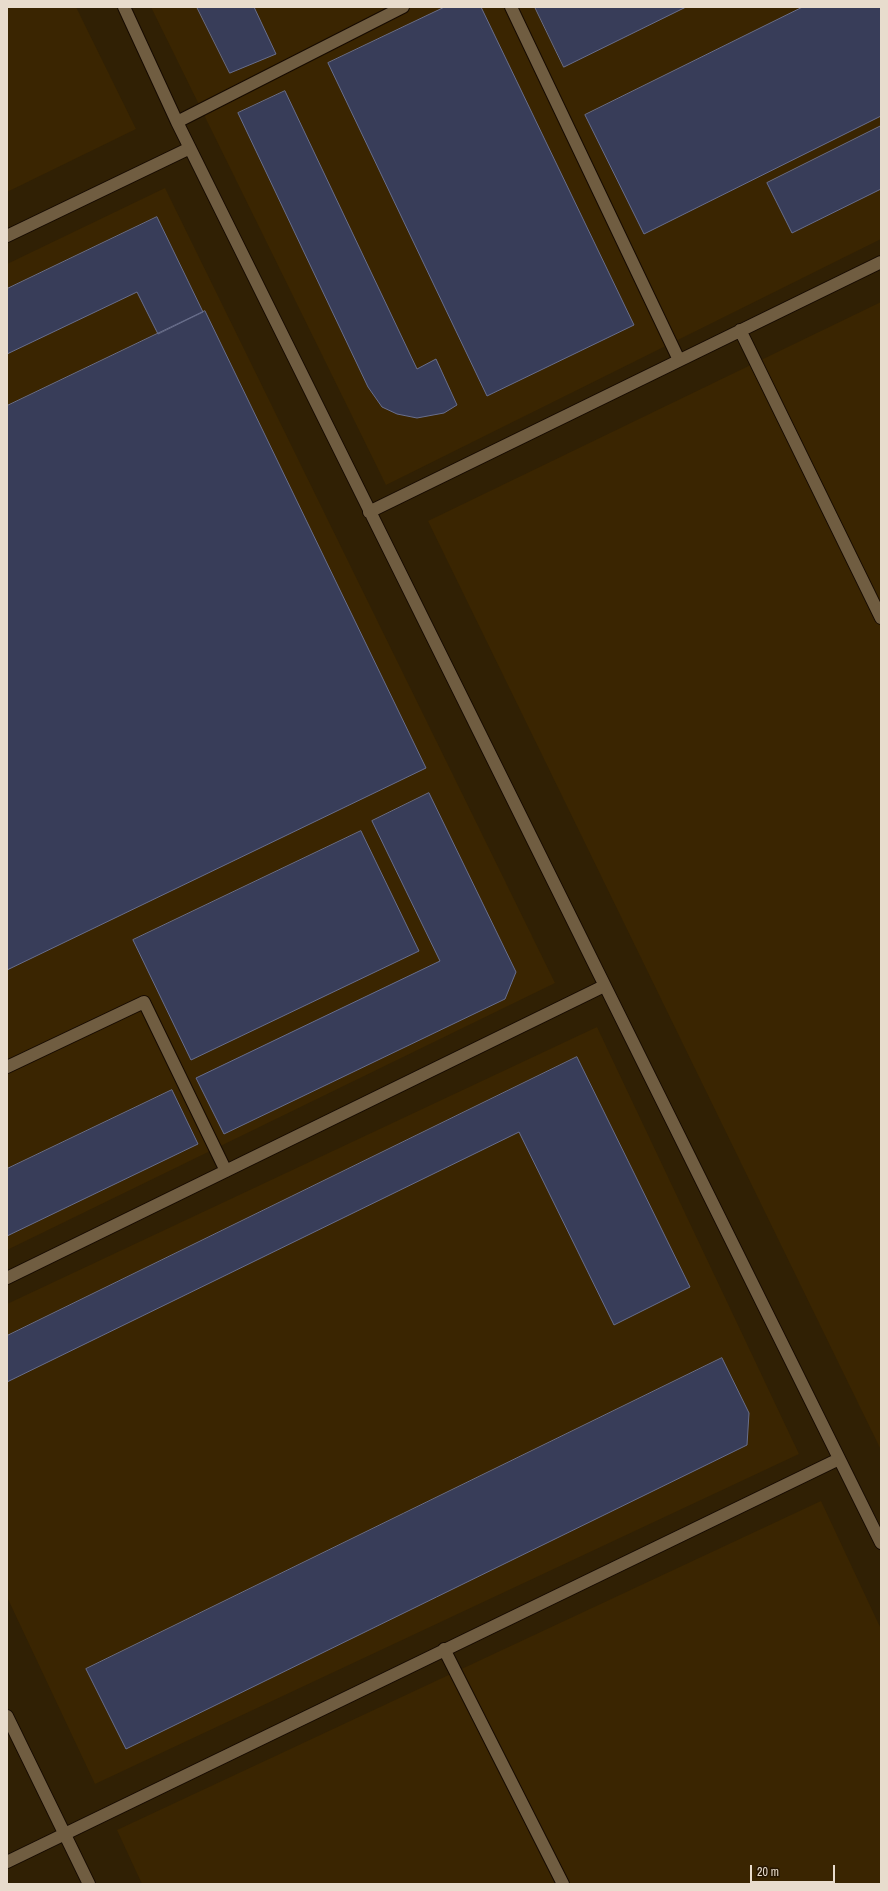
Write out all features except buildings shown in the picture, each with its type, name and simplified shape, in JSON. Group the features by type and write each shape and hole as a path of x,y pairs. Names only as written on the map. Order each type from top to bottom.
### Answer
{"street":[{"path":"124,7 177,122 369,512 881,1543"},
{"path":"177,122 403,7"},
{"path":"511,7 679,360"},
{"path":"7,236 190,148"},
{"path":"369,512 881,262"},
{"path":"740,330 881,618"},
{"path":"7,1278 604,986"},
{"path":"7,1067 144,1002 226,1171"},
{"path":"7,1862 64,1833 839,1459"},
{"path":"444,1650 563,1884"},
{"path":"7,1716 89,1884"}],"shaded area":[{"path":"7,7 76,7 136,129 7,192"},
{"path":"151,7 881,7 881,239 386,485"},
{"path":"165,188 555,983 7,1250 7,264"},
{"path":"881,302 881,1450 428,521"},
{"path":"597,1027 799,1454 95,1784 7,1597 7,1304"},
{"path":"821,1501 881,1629 881,1884 142,1884 117,1830"}]}
